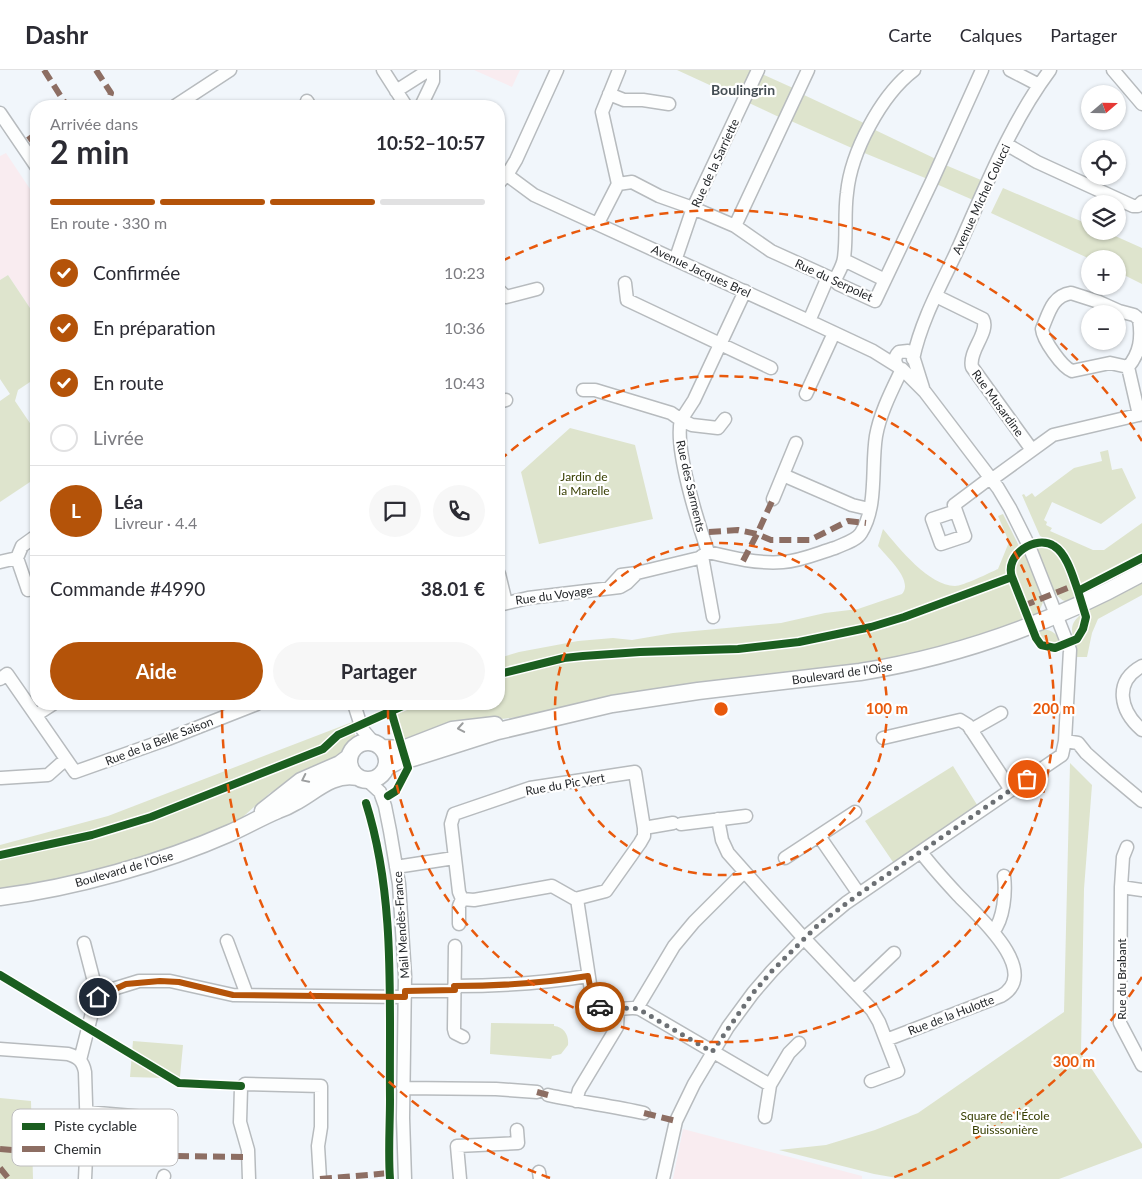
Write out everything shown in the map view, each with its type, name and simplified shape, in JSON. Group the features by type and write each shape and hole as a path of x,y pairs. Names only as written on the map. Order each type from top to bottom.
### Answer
{"main road":[{"name":"Boulevard de l'Oise","path":"0,897 66,885 176,854 295,803 331,780 347,776 373,775 398,761 414,758 527,723 644,698 886,668 979,644 1057,616 1142,573"},
{"name":"Boulevard de l'Oise","path":"369,741 403,749 444,732 461,728 527,723"},
{"path":"369,741 387,759 373,775 351,771 348,758 351,750 369,741"},
{"name":"Boulevard de l'Oise","path":"244,826 294,786 348,758"}],"street":[{"path":"184,100 230,70"},
{"path":"383,70 402,100"},
{"path":"396,91 429,70 433,71 433,81 424,100"},
{"path":"505,175 516,160 557,70"},
{"path":"598,223 618,184 602,112 619,70"},
{"name":"Rue de la Sarriette","path":"676,258 693,208 758,70"},
{"path":"735,226 808,70"},
{"path":"809,321 844,260 847,193 851,170 858,148 870,124 886,100 907,75 914,70"},
{"name":"Rue du Serpolet","path":"618,184 632,182 659,196 735,226 771,251 832,278 838,284 875,301 932,182 982,70"},
{"path":"1010,70 1039,85"},
{"name":"Avenue Michel Colucci","path":"914,360 919,333 1006,144 1039,85 1050,70"},
{"path":"1113,70 1142,104"},
{"path":"609,94 624,100 643,100 669,104"},
{"path":"0,112 30,157"},
{"path":"1006,144 1037,162 1133,206 1138,206 1142,202"},
{"path":"516,160 519,176 529,191"},
{"name":"Avenue Jacques Brel","path":"505,182 529,191 676,258 873,351 899,367 924,392 991,479 1017,520 1044,582 1070,650 1065,744"},
{"path":"844,260 885,280"},
{"path":"625,283 627,300 771,368"},
{"path":"505,295 537,289"},
{"name":"Rue des Sarments","path":"713,617 705,554 685,471 679,441 679,430 681,420 694,400 745,291"},
{"path":"1071,293 1099,302 1119,312 1137,316 1141,322 1141,347 1137,356 1128,367 1110,364 1080,370 1068,370 1042,334 1045,322 1059,296 1071,293"},
{"name":"Rue Musardine","path":"936,296 983,319 985,327 970,362 1032,450"},
{"path":"806,394 834,333"},
{"name":"Avenue Michel Colucci","path":"901,352 919,333"},
{"name":"Avenue Jacques Brel","path":"873,351 901,352"},
{"path":"901,352 911,353 914,360 908,369 899,367 896,357 901,352"},
{"name":"Avenue Jacques Brel","path":"914,360 924,392"},
{"name":"Rue du Voyage","path":"505,603 528,598 624,585 637,573 705,554 743,561 785,562 810,556 849,542 860,535 866,523 872,498 872,466 876,434 899,367"},
{"path":"956,510 954,505 1053,435 1140,415 1128,367"},
{"name":"Rue des Sarments","path":"583,390 595,390 671,413 692,425 718,428 725,419"},
{"path":"773,499 796,443"},
{"path":"783,475 852,505 869,509"},
{"path":"30,540 22,546 17,558 28,590 30,589"},
{"path":"0,562 17,558"},
{"path":"1142,666 1129,675 1123,690 1126,712 1142,730"},
{"name":"Rue de la Belle Saison","path":"0,679 7,674 30,707"},
{"name":"Rue de la Belle Saison","path":"32,710 75,772 242,710"},
{"path":"36,716 44,710"},
{"path":"356,710 369,741"},
{"path":"971,730 1001,713"},
{"path":"883,738 960,720 968,725 1011,790"},
{"path":"1066,720 1084,751"},
{"path":"663,1179 676,1121 712,1052 753,993 804,938 834,912 1060,757 1065,744 1084,751 1142,801"},
{"path":"1,778 48,775 66,759"},
{"name":"Rue du Pic Vert","path":"459,924 459,906 462,899 454,858 451,824 454,814 530,788 635,772 644,828"},
{"name":"Mail Mendès-France","path":"373,775 390,831 396,867 403,941 405,994 405,1179"},
{"path":"785,858 856,812"},
{"path":"462,899 474,900 552,886 577,899 606,891 640,843 644,836 644,828 746,816"},
{"path":"718,820 724,847 744,872 876,1016 898,1071 872,1081"},
{"path":"819,836 859,894"},
{"name":"Rue du Brabant","path":"1127,847 1123,858 1121,887 1120,1023 1125,1036 1142,1065"},
{"name":"Rue de la Hulotte","path":"886,1040 1002,996 1010,989 1015,978 1014,967 1009,955 993,932 957,895 921,852"},
{"path":"396,867 454,858"},
{"path":"637,1008 674,946 701,914 744,872"},
{"path":"993,932 999,922 1004,894 1004,876"},
{"path":"1121,887 1142,890"},
{"path":"576,1101 579,1090 617,1027 619,1019 611,1010 593,1001 577,899"},
{"path":"227,940 247,995"},
{"path":"84,943 98,997"},
{"path":"455,946 454,1029 456,1033 463,1037"},
{"path":"854,991 894,953"},
{"path":"86,1109 85,1072 80,1060 95,1001 98,997 126,984 160,981 179,982 233,995 405,994 455,988 511,985 524,982 548,982 588,976"},
{"path":"611,1010 630,1007 637,1008 770,1085"},
{"path":"765,1117 770,1085 789,1053 799,1043"},
{"path":"0,1049 68,1054 80,1060"},
{"path":"249,1179 248,1150 240,1116 241,1088 245,1084 321,1086 321,1127 318,1146 320,1179"},
{"path":"404,1088 496,1089 543,1094 644,1113"},
{"path":"460,1179 457,1146 518,1144 517,1130"},
{"path":"85,1179 86,1166"}],"shaded area":[{"path":"474,70 520,70 512,87"},
{"path":"6,153 30,189 30,308 8,275 0,280 0,156"},
{"path":"683,1129 862,1176 862,1179 673,1179"}],"green space":[{"path":"677,70 751,70 740,99"},
{"path":"760,73 793,88 781,118 747,102"},
{"path":"804,95 866,124 854,149 791,121"},
{"path":"873,129 938,160 930,180 862,152"},
{"path":"943,164 981,180 973,200 934,183"},
{"path":"1003,188 1081,221 1081,240 1124,240 1142,248 1142,284 1126,276 1126,250 1081,250 1081,255 991,213"},
{"path":"8,275 30,308 30,382 18,390 15,401 30,423 30,482 0,502 0,401 10,394 0,379 0,280"},
{"name":"Jardin de la Marelle","path":"570,428 635,445 653,519 539,544 521,472"},
{"path":"1108,450 1112,470 1122,468 1136,498 1101,524 1052,502 1044,520 1047,522 1046,525 1052,528 1050,531 1093,550 1104,550 1142,523 1142,555 1079,587 1067,558 1059,545 1040,536 1022,495 1024,494 1026,497 1032,493 1035,497 1074,468 1102,461 1100,452"},
{"path":"1003,514 1019,546 1008,563 1008,575 886,620 815,636 756,644 653,650 599,650 552,658 505,670 505,656 519,652 578,641 613,638 632,640 673,633 781,623 825,613 858,609 902,594 905,589 905,583 902,576 878,546 883,529 915,565 935,580 955,586 964,584 998,569 1009,542 998,516"},
{"path":"1050,547 1056,551 1061,558 1077,598 1065,601 1055,593 1047,578 1036,548"},
{"path":"1026,551 1044,600 1038,614 1032,618 1013,568 1016,560"},
{"path":"1142,562 1142,568 1083,598 1081,593"},
{"path":"1011,581 1025,619 960,643 872,663 610,698 518,717 476,722 405,744 395,713 402,710 505,710 505,674 536,666 633,655 761,650 846,636 890,624"},
{"path":"1142,581 1142,595 1098,619 1092,633 1087,657 1074,657 1074,644 1081,637 1085,629 1088,610"},
{"path":"1083,613 1081,628 1074,638 1073,624"},
{"path":"1036,630 1052,632 1061,642 1053,643 1043,640"},
{"path":"355,721 355,737 344,749 338,760 309,772 270,793 236,823 180,846 127,863 56,881 0,890 0,845 108,816"},
{"name":"Square de l'École Buisssonière","path":"1070,763 1092,785 1084,889 1081,1053 1142,1144 1142,1148 1059,1179 903,1179 874,1174 779,1150 826,1145 875,1130 918,1113 1064,1012"},
{"path":"953,766 979,808 895,865 865,821"},
{"path":"491,1023 554,1024 554,1026 561,1028 565,1032 568,1038 568,1045 561,1054 552,1056 551,1059 490,1054"},
{"path":"133,1041 183,1045 179,1087 164,1078 130,1077"},
{"path":"0,1098 31,1101 31,1109 12,1109 12,1166 33,1166 33,1179 0,1179"}],"marked path":[{"path":"44,70 63,100"},
{"path":"96,70 111,93 109,100"},
{"path":"743,561 773,499"},
{"path":"709,532 738,530 757,534 771,540 810,540 848,521 866,523"},
{"path":"1023,606 1075,585"},
{"path":"537,1092 548,1095"},
{"path":"644,1113 676,1121"},
{"path":"0,1149 12,1150"},
{"path":"178,1156 249,1157"},
{"path":"0,1168 9,1179"},
{"path":"320,1179 390,1173"}],"cycle path":[{"path":"505,673 564,658 640,652 738,649 799,642 871,627 904,617 1012,577 1011,569 1017,554 1023,549 1039,543 1047,543 1054,546 1063,554 1078,591 1142,558"},
{"path":"1012,577 1036,638 1041,645 1055,648 1077,639 1083,629 1086,617 1078,591"},
{"path":"0,855 92,835 151,817 323,749 338,735 394,710"},
{"path":"388,796 396,791 408,768 391,711"},
{"path":"366,803 376,839 387,913 390,987 390,1179"},
{"path":"0,975 179,1083 241,1086"}],"way so far":[{"path":"600,1007 608,1011 633,1007 644,1011 712,1052 753,993 819,924 859,894 1027,779"}],"district":[{"name":"Boulingrin","path":"743,89"}],"route":[{"path":"98,997 126,984 160,981 179,982 233,995 405,997 405,991 455,990 454,986 511,985 588,976 594,1004 600,1007"}]}
